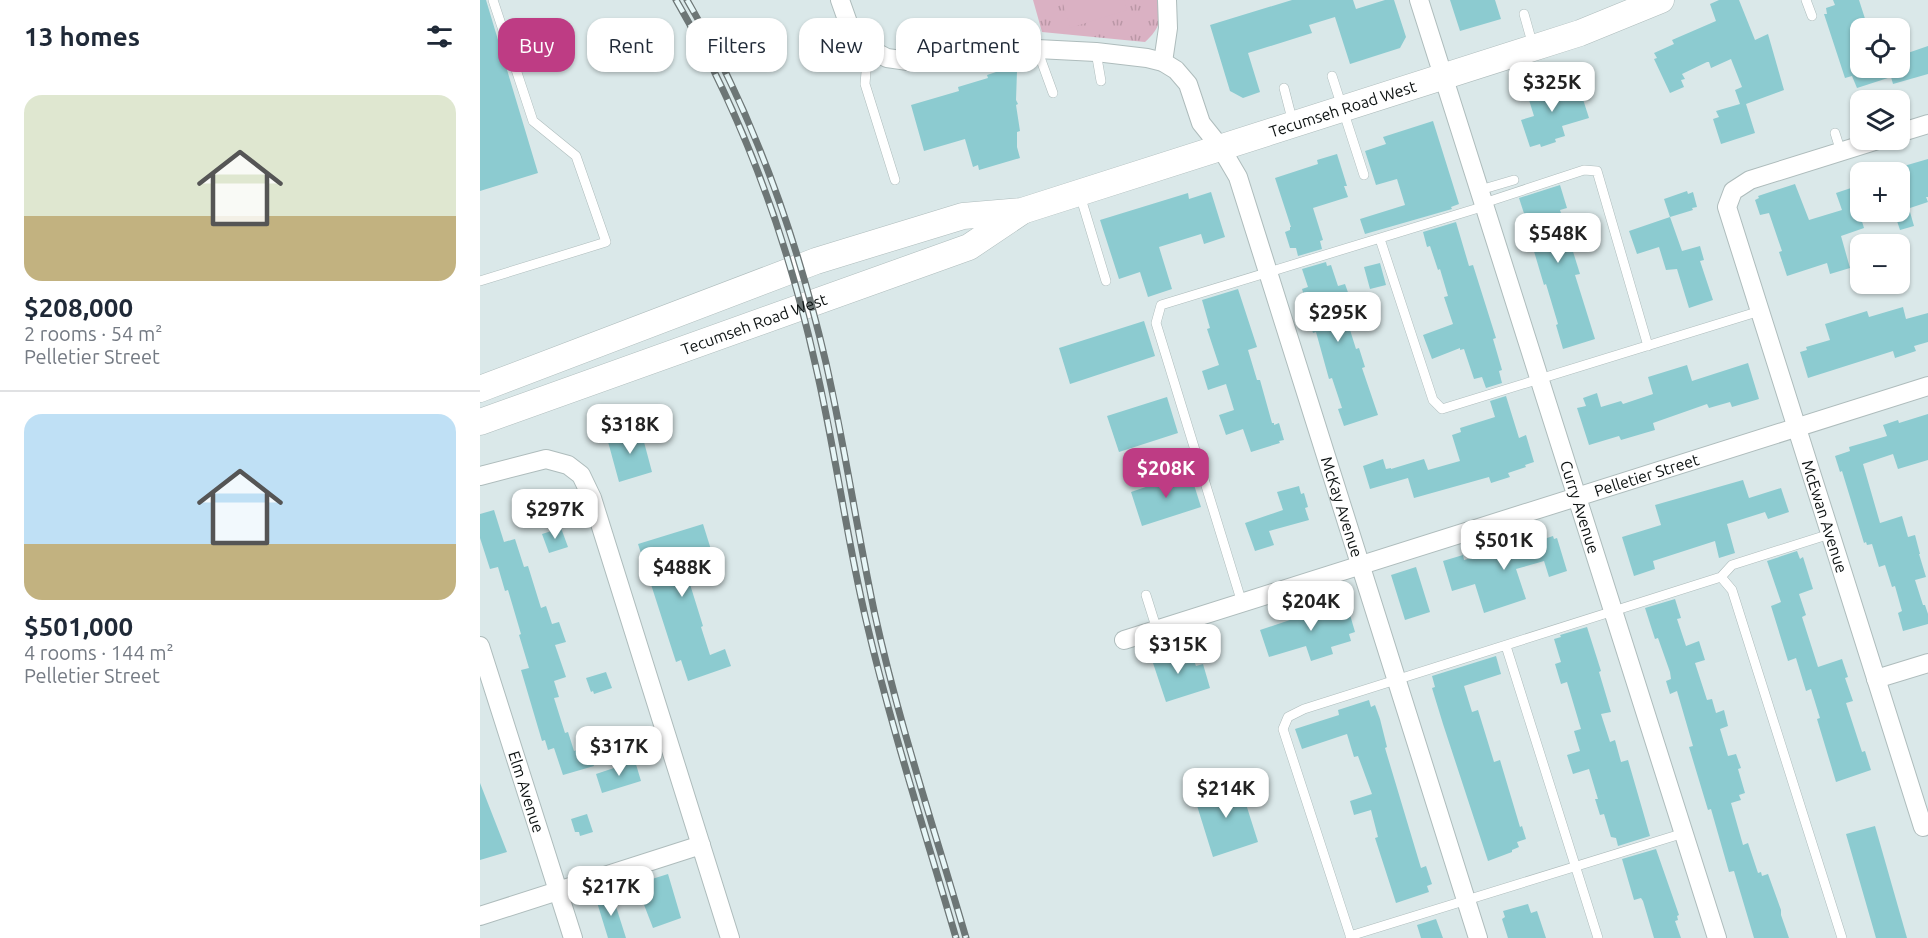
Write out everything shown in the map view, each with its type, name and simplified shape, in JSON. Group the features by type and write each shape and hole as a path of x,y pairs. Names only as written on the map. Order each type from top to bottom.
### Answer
{"main road":[{"name":"Tecumseh Road West","path":"480,389 816,261 963,216 1022,211 1580,33 1661,0"},
{"name":"Tecumseh Road West","path":"480,422 969,247 1022,211"}],"street":[{"path":"840,0 846,18"},
{"path":"1041,49 1096,52 1163,62 1168,28 1167,0"},
{"name":"Curry Avenue","path":"1419,0 1717,938"},
{"name":"McKay Avenue","path":"1163,62 1176,70 1188,84 1201,123 1221,148 1238,177 1478,938"},
{"path":"1910,129 1928,123"},
{"path":"1840,152 1850,149"},
{"name":"McEwan Avenue","path":"1840,152 1793,160 1750,180 1733,191 1727,207 1923,827"},
{"name":"Pelletier Street","path":"1133,642 1157,630 1928,386"},
{"path":"480,476 546,459 568,465 581,475 592,498 730,938"},
{"name":"Elm Avenue","path":"480,646 573,938"},
{"path":"1876,679 1928,663"},
{"path":"480,916 701,845"}],"lane":[{"path":"480,281 606,242 576,156 533,121 493,0"},
{"path":"1806,0 1812,16"},
{"path":"1524,14 1534,48"},
{"path":"1096,52 1101,81"},
{"path":"1041,62 1053,93"},
{"path":"866,72 865,84 895,180"},
{"path":"1332,76 1364,175"},
{"path":"1284,88 1293,125"},
{"path":"1835,133 1840,152"},
{"path":"1242,603 1156,323 1161,305 1380,239 1483,200 1584,170 1597,171 1648,346"},
{"path":"1483,200 1514,180"},
{"path":"1080,193 1106,281"},
{"path":"1380,239 1433,400 1442,409 1760,311"},
{"path":"1684,833 1350,937 1283,729 1288,717 1304,709 1721,577 1732,565 1830,534"},
{"path":"1721,577 1732,590 1842,938"},
{"path":"1146,595 1157,630"},
{"path":"1506,646 1598,938"}],"green space":[{"path":"1033,0 1159,0 1160,18 1157,28 1145,42 1042,32 1041,18 1038,18"},
{"path":"1062,0 1124,0 1127,10 1070,28"}],"building":[{"path":"480,0 486,0 498,40 498,72 508,72 538,173 480,191"},
{"path":"1292,0 1353,0 1356,9 1385,0 1394,0 1406,37 1400,48 1350,64 1335,17 1309,25 1312,33 1248,53 1260,92 1243,98 1230,91 1210,25"},
{"path":"1450,0 1495,0 1501,19 1460,31"},
{"path":"1719,0 1739,0 1755,40 1768,34 1784,90 1746,104 1755,133 1721,144 1713,119 1719,117 1716,111 1740,104 1735,90 1742,87 1731,59 1711,68 1707,62 1682,74 1685,79 1681,80 1684,87 1670,93 1654,59 1657,58 1654,53 1674,44 1672,40 1716,21 1710,4"},
{"path":"1833,0 1859,0 1865,18 1850,18 1850,77 1845,78 1824,14 1827,14 1826,8 1835,5"},
{"path":"1928,46 1928,74 1893,84 1891,78 1910,78 1910,52"},
{"path":"996,72 1017,72 1016,100 1018,104 1016,105 1020,131 1017,132 1017,147 1020,158 979,170 978,165 973,167 965,139 924,151 911,105 959,91 958,87 988,78 987,75"},
{"path":"1853,78 1888,78 1857,88"},
{"path":"1548,80 1552,95 1576,87 1580,90 1589,118 1562,126 1565,136 1555,139 1556,142 1541,147 1540,144 1530,147 1521,120 1534,116 1525,87"},
{"path":"1433,121 1459,204 1451,207 1452,209 1365,234 1360,219 1405,205 1397,179 1376,185 1365,151 1386,144 1383,137"},
{"path":"1337,154 1348,197 1313,208 1323,240 1320,241 1322,249 1298,256 1296,248 1290,248 1285,232 1291,227 1275,178 1318,164 1317,160"},
{"path":"1928,159 1928,197 1926,197 1928,202 1910,208 1910,164"},
{"path":"1795,184 1809,220 1842,210 1836,193 1850,188 1850,222 1862,222 1864,228 1841,236 1850,268 1830,274 1827,263 1787,276 1779,252 1782,251 1769,213 1760,215 1755,200 1759,198 1758,196"},
{"path":"1560,185 1567,208 1560,210 1580,274 1575,275 1595,339 1563,349 1556,325 1558,324 1546,284 1544,285 1533,248 1535,247 1519,198"},
{"path":"1687,191 1688,194 1693,192 1697,207 1670,217 1664,199"},
{"path":"1211,192 1225,237 1204,244 1201,234 1159,247 1172,289 1148,297 1140,272 1119,279 1100,220 1188,193 1189,199"},
{"path":"1910,212 1914,226 1900,230 1897,222 1910,222"},
{"path":"1670,217 1682,251 1700,246 1704,260 1700,261 1713,300 1689,308 1677,269 1666,270 1659,247 1637,254 1629,231"},
{"path":"1456,222 1469,266 1473,265 1496,338 1493,339 1502,370 1499,371 1502,383 1486,388 1482,377 1474,379 1464,349 1460,350 1460,348 1432,359 1423,335 1453,324 1444,297 1448,296 1440,269 1438,270 1430,246 1427,247 1423,232"},
{"path":"1326,262 1327,266 1331,265 1338,286 1345,284 1350,298 1343,300 1347,313 1345,314 1356,349 1359,348 1365,367 1362,368 1378,415 1344,426 1338,409 1342,408 1332,378 1329,379 1316,332 1313,333 1302,289 1308,287 1302,269"},
{"path":"1380,263 1386,285 1370,289 1364,267"},
{"path":"1238,289 1257,347 1248,350 1257,380 1260,380 1272,423 1274,425 1279,423 1284,440 1251,452 1243,429 1226,435 1219,415 1234,410 1226,384 1208,390 1202,371 1219,365 1207,329 1210,328 1202,300"},
{"path":"1903,307 1906,319 1928,313 1928,342 1914,346 1916,351 1895,358 1893,351 1808,378 1800,352 1807,350 1806,347 1830,340 1825,324 1867,311 1869,317"},
{"path":"1144,321 1155,356 1070,384 1059,348"},
{"path":"1748,363 1759,399 1732,407 1730,402 1709,408 1707,404 1653,423 1655,430 1621,440 1619,436 1589,445 1577,408 1586,406 1583,398 1597,393 1601,407 1621,401 1623,404 1653,394 1648,377 1687,365 1692,381"},
{"path":"1506,396 1519,438 1526,435 1534,462 1508,473 1510,477 1491,483 1489,477 1414,498 1408,478 1370,489 1363,466 1383,459 1386,469 1424,459 1428,470 1460,461 1452,435 1461,432 1460,428 1495,417 1490,401"},
{"path":"1167,397 1178,433 1119,452 1107,416"},
{"path":"1928,414 1928,460 1898,469 1893,454 1863,464 1880,523 1902,516 1908,537 1915,535 1926,577 1915,580 1928,614 1928,624 1903,631 1898,613 1902,611 1895,586 1892,587 1885,565 1879,567 1872,544 1864,543 1842,471 1840,472 1835,456 1850,451 1849,447 1887,436 1883,425 1898,420 1899,423"},
{"path":"640,427 652,472 619,482 607,438"},
{"path":"1190,472 1201,507 1142,526 1131,492"},
{"path":"1743,480 1749,498 1781,488 1789,512 1768,519 1765,512 1727,524 1735,553 1719,558 1715,541 1653,561 1655,569 1634,576 1622,537 1661,525 1655,505"},
{"path":"1299,486 1301,494 1304,493 1309,520 1269,531 1274,545 1255,551 1245,523 1283,510 1277,492"},
{"path":"494,510 504,542 515,539 524,567 528,566 541,608 546,606 552,624 559,622 566,642 555,645 566,677 554,681 559,697 554,698 565,733 568,732 574,751 588,746 594,766 563,775 554,748 548,750 545,740 542,741 521,670 529,668 508,590 505,591 498,567 490,569 480,538 480,514"},
{"path":"703,524 713,556 684,565 710,655 725,649 731,666 688,681 681,660 676,662 638,544"},
{"path":"561,528 568,547 549,553 542,534"},
{"path":"1553,536 1554,539 1557,538 1567,571 1549,577 1544,561 1516,569 1526,599 1484,613 1475,584 1452,591 1443,561 1463,555 1464,560 1482,555 1511,545 1510,542 1529,537 1532,543"},
{"path":"1797,551 1800,559 1803,557 1813,589 1799,594 1806,615 1802,617 1818,667 1842,659 1848,677 1845,678 1853,701 1846,703 1862,752 1865,751 1871,770 1836,782 1817,719 1820,718 1811,689 1806,691 1796,658 1788,661 1771,606 1781,602 1767,561"},
{"path":"1416,567 1430,612 1405,620 1391,575"},
{"path":"1675,599 1681,618 1677,619 1686,646 1699,641 1705,660 1695,663 1707,700 1712,699 1716,713 1724,710 1728,726 1720,729 1728,756 1736,754 1741,768 1738,769 1745,793 1739,795 1741,800 1731,803 1743,845 1748,843 1758,873 1761,872 1762,876 1768,874 1789,938 1754,938 1734,871 1729,872 1711,809 1708,810 1689,747 1693,746 1677,691 1670,694 1666,681 1671,679 1670,672 1658,638 1655,639 1645,608"},
{"path":"1346,601 1355,632 1349,634 1351,641 1331,647 1333,654 1311,661 1306,646 1269,657 1260,630"},
{"path":"1587,627 1611,712 1601,714 1610,742 1615,740 1621,762 1628,760 1650,836 1618,846 1616,838 1611,837 1604,814 1600,815 1589,769 1573,774 1567,755 1580,751 1574,731 1581,729 1567,682 1561,684 1555,664 1561,662 1554,639"},
{"path":"1170,644 1177,666 1194,661 1196,666 1203,664 1210,688 1166,702 1149,651"},
{"path":"1496,656 1501,674 1464,686 1472,712 1478,710 1494,762 1500,760 1520,827 1522,826 1526,839 1517,842 1519,847 1512,852 1488,861 1432,688 1435,687 1432,676"},
{"path":"606,672 612,688 594,694 586,678"},
{"path":"1369,700 1371,707 1375,705 1380,719 1387,747 1385,748 1421,868 1426,866 1432,884 1427,886 1429,892 1396,903 1375,838 1378,837 1371,810 1354,815 1350,801 1372,794 1358,756 1354,757 1347,734 1302,749 1295,729 1339,715 1338,710"},
{"path":"635,761 641,781 602,793 596,774"},
{"path":"1239,782 1258,842 1213,857 1194,796"},
{"path":"480,783 507,852 480,860"},
{"path":"587,814 593,832 580,836 579,832 575,832 571,819"},
{"path":"1875,826 1907,938 1876,938 1846,834"},
{"path":"1656,849 1679,915 1678,920 1675,921 1681,938 1654,938 1643,901 1641,898 1634,900 1622,859"},
{"path":"668,874 681,918 653,928 636,884"},
{"path":"612,894 626,938 608,938 596,899"},
{"path":"1528,904 1531,913 1537,911 1546,938 1508,938 1502,919 1505,917 1503,911"},
{"path":"1436,919 1443,938 1421,938 1417,925"}],"railway":[{"path":"676,0 721,86 741,131 776,222 791,269 822,395 859,588 876,660 897,740 956,938"},
{"path":"687,0 732,86 752,131 770,176 801,269 833,394 875,615 885,656 906,737 966,938"}]}
